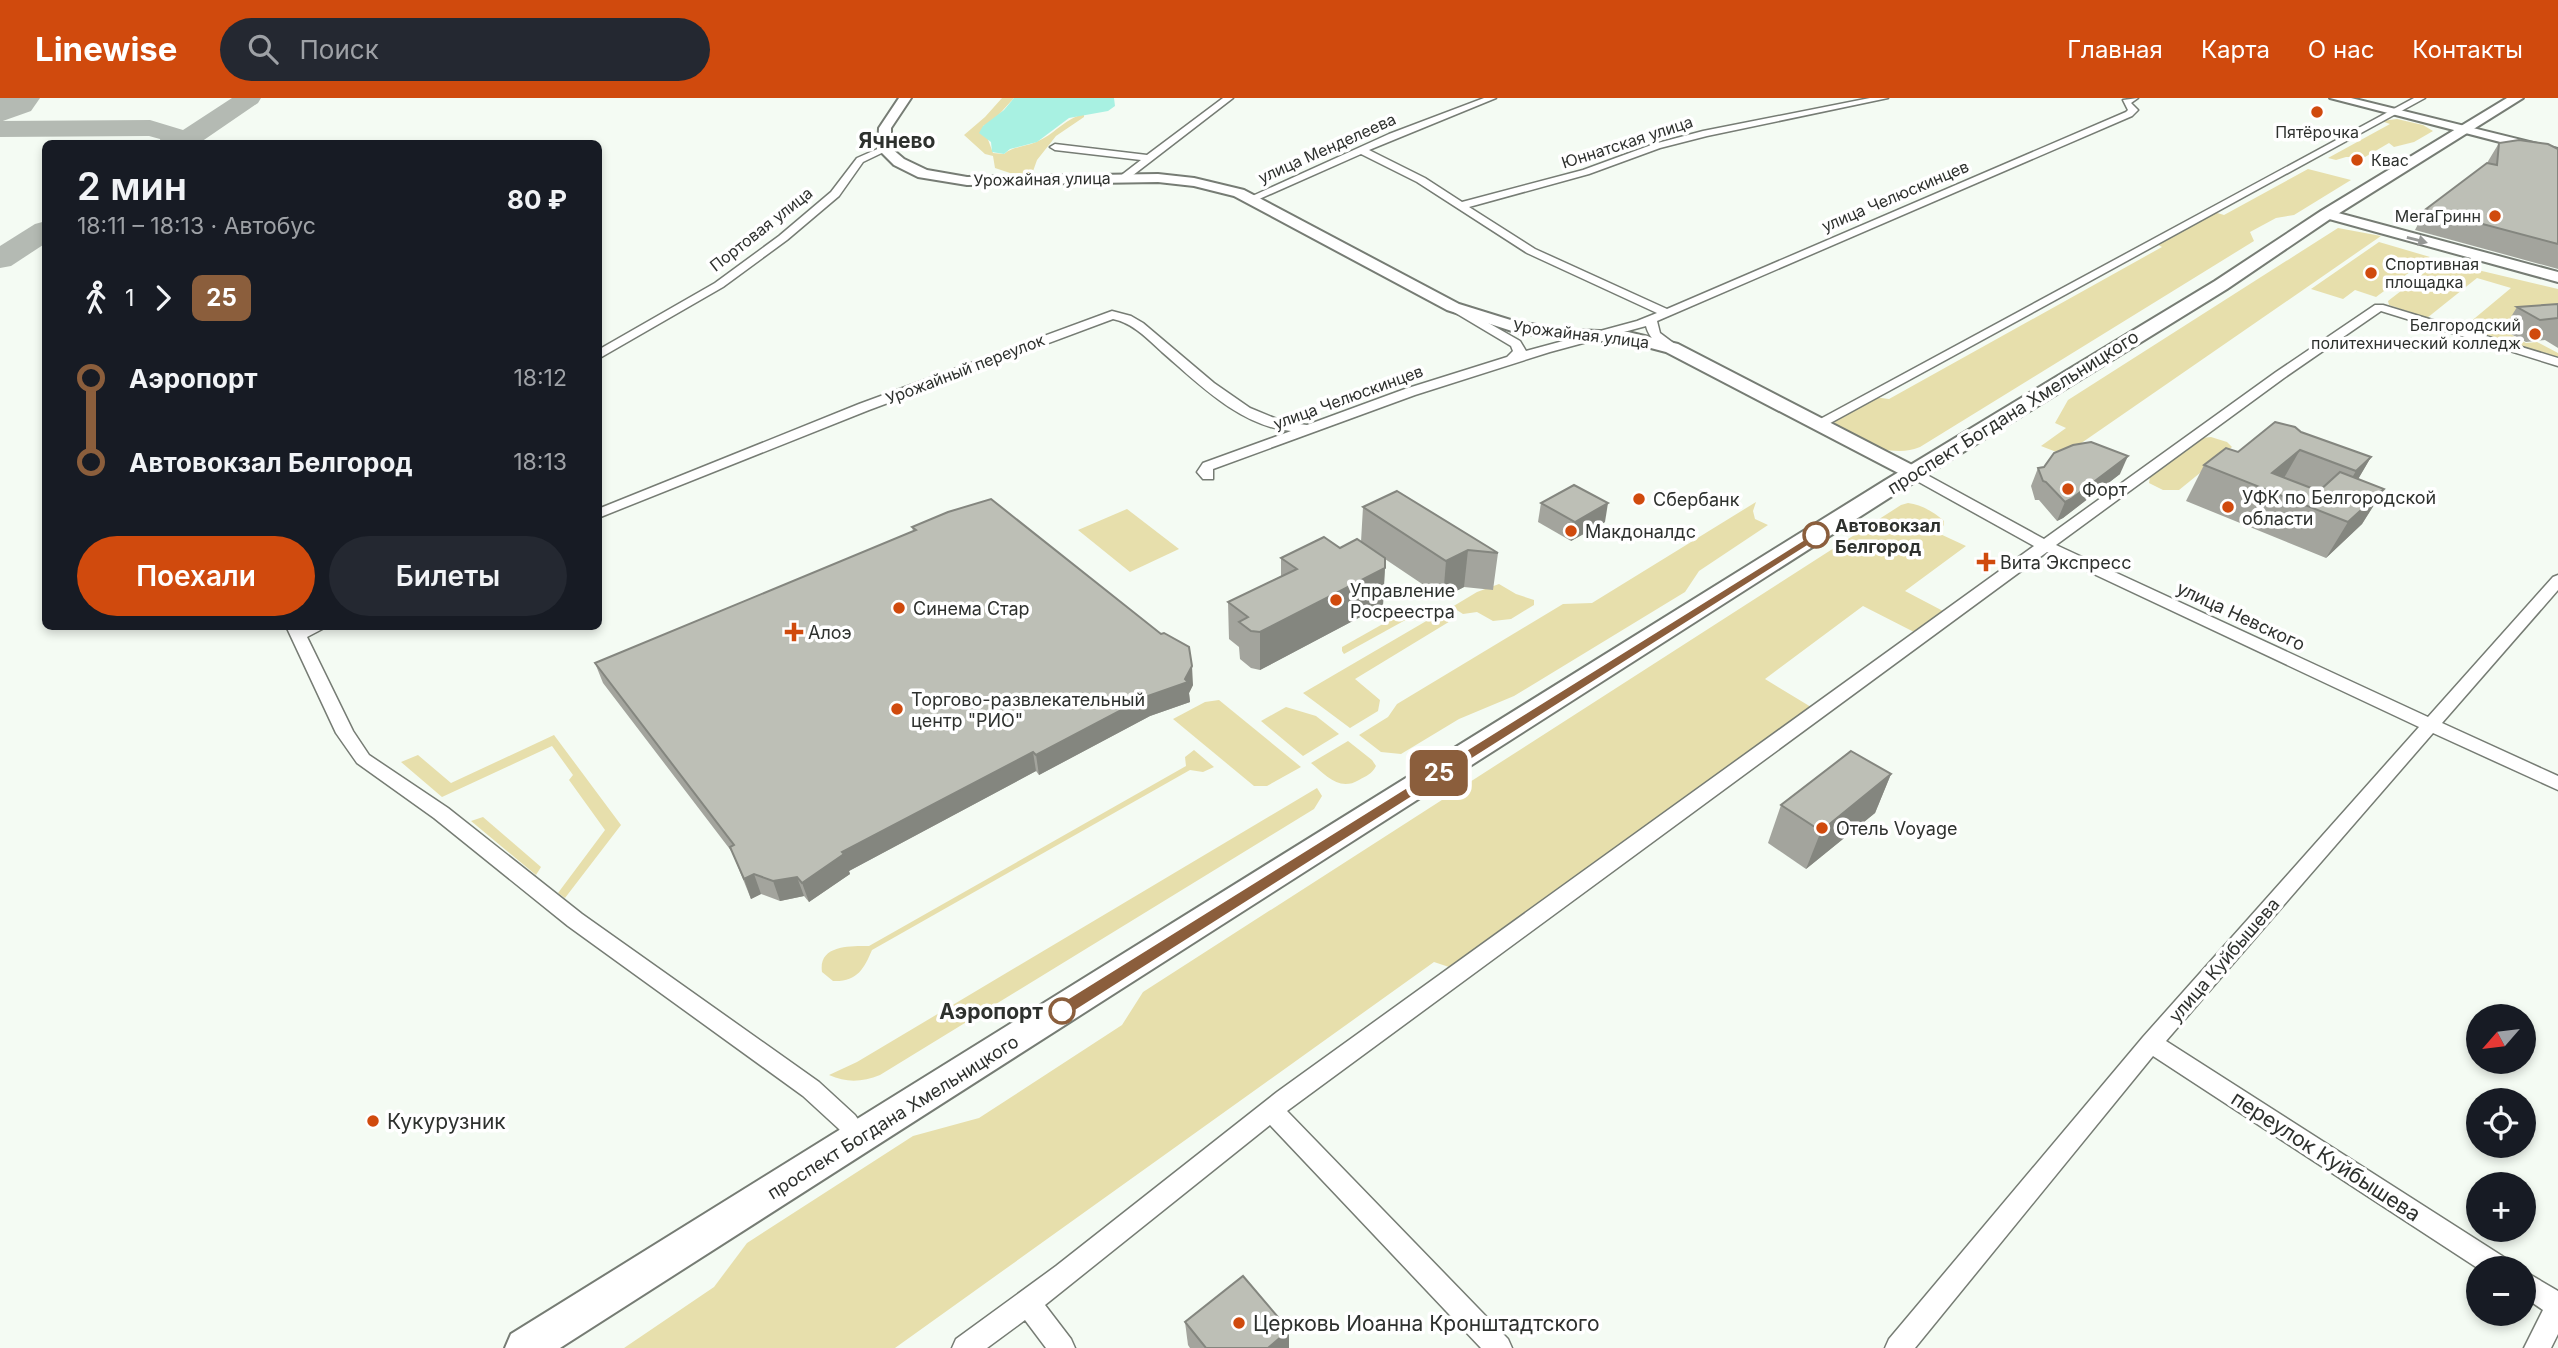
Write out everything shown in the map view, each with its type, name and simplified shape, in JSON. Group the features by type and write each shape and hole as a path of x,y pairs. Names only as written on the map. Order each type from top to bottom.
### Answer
{"main road":[{"name":"проспект Богдана Хмельницкого","path":"525,1348 1913,473 2221,285 2327,215 2342,215 2471,134 2465,130 2516,98"}],"street":[{"path":"885,149 885,128 905,98"},
{"name":"Урожайная улица","path":"1124,177 1229,98"},
{"name":"улица Менделеева","path":"1253,198 1361,150 1492,98"},
{"name":"Юннатская улица","path":"1463,205 1596,170 1657,146 1706,133 1884,98"},
{"name":"улица Челюскинцев","path":"1644,328 1667,313 2129,114 2133,110 2126,102 2134,98"},
{"path":"2336,98 2558,153"},
{"path":"1818,424 2421,98"},
{"path":"1055,147 1150,158"},
{"name":"Урожайная улица","path":"885,149 899,162 923,174 967,181 1124,177 1194,182 1253,198 1453,307 1496,322 1538,331 1592,336 1644,328 1672,348 1913,473"},
{"name":"Портовая улица","path":"602,353 719,285 783,238 835,194 860,160 885,149"},
{"path":"1361,150 1421,180 1531,251 1667,313"},
{"path":"2327,215 2558,277"},
{"path":"1453,307 1517,344 1520,352 1512,359"},
{"path":"965,1348 1028,1303 1272,1111 2280,375 2379,307 2558,362"},
{"name":"Урожайный переулок","path":"602,512 864,407 1112,315 1132,320 1208,384 1258,417 1282,427 1313,428"},
{"path":"1538,331 1547,338 1549,343 1546,349"},
{"name":"улица Челюскинцев","path":"1208,477 1204,472 1208,466 1410,392 1592,336"},
{"name":"улица Невского","path":"1913,473 2045,546 2558,784"},
{"name":"улица Куйбышева","path":"1898,1348 2151,1043 2558,580"},
{"path":"296,631 345,733 363,759 441,813 575,920 811,1089 848,1122 859,1138"},
{"name":"переулок Куйбышева","path":"2151,1043 2481,1256"},
{"path":"1272,1111 1499,1348"},
{"path":"2536,1291 2558,1306 2537,1348"},
{"path":"1028,1303 1062,1348"}],"shaded area":[{"path":"1002,98 1014,98 992,122 983,126 993,153 1004,154 1036,142 1071,120 1084,114 1084,117 1056,136 1037,160 1032,174 1010,173 995,168 993,156 985,154 964,135"},
{"path":"2397,119 2423,125 2433,131 2414,142 2394,147 2389,143 2365,157 2336,160 2328,158 2390,124 2381,121"},
{"path":"2308,169 2351,180 2294,215 2276,218 2250,232 2254,241 1920,447 1886,450 1863,442 1834,422 1834,419 1873,397 1889,399 2162,247 2155,243 2214,212 2224,215"},
{"path":"2338,228 2381,236 2064,455 2041,446 2066,428 2055,423 2068,400"},
{"name":"Спортивная площадка","path":"2379,242 2430,257 2376,297 2355,290 2343,299 2311,289"},
{"path":"2444,262 2558,289 2558,312 2553,323 2502,329 2526,343 2537,342 2558,353 2558,361 2464,331 2463,328 2511,288 2477,278 2427,318 2389,305 2388,301 2437,263"},
{"path":"2211,437 2227,442 2232,447 2179,490 2163,490 2149,483 2150,477 2202,438"},
{"path":"1756,502 1753,511 1755,519 1768,525 1699,571 1685,592 1514,696 1459,719 1401,754 1381,752 1359,735 1388,717 1397,704 1563,604 1592,603"},
{"path":"1908,503 1923,507 1936,515 1944,521 1938,533 1966,546 1905,591 1943,611 1914,632 1863,606 1765,679 1811,707 1455,969 1434,962 895,1348 624,1348 714,1287 747,1243 913,1136 979,1118 1122,1025 1143,992"},
{"path":"1127,509 1179,549 1130,572 1078,530"},
{"path":"1499,584 1534,600 1534,605 1511,619 1493,621 1477,612 1463,614 1452,607 1477,592"},
{"path":"1440,613 1452,620 1355,679 1380,700 1378,711 1350,728 1303,693"},
{"path":"1403,615 1409,618 1344,654 1342,651 1342,647"},
{"path":"1219,700 1301,767 1267,786 1254,786 1173,719 1205,702"},
{"path":"1286,707 1316,716 1339,734 1303,756 1261,721"},
{"path":"554,735 621,825 565,898 558,893 605,830 569,780 573,775 552,746 442,797 401,762 418,755 451,783"},
{"path":"1348,741 1376,766 1366,776 1345,784 1328,777 1311,763"},
{"path":"1194,750 1214,767 1203,772 1190,770 872,950 866,963 854,977 833,981 822,972 822,963 830,952 845,947 869,946 1186,766 1185,757"},
{"path":"1317,788 1322,796 1314,809 880,1075 854,1081 829,1075 857,1062"},
{"path":"483,817 541,867 536,875 471,821"}],"water":[{"path":"1014,98 1114,98 1115,106 1108,111 1069,118 1037,142 1010,149 1004,154 992,152 991,142 979,133 983,126 1004,110"}],"building":[{"name":"МегаГринн","path":"2519,140 2548,144 2558,149 2558,244 2426,209 2487,163 2497,165 2499,143"},
{"path":"2558,304 2558,318 2540,320 2517,307"},
{"path":"2275,422 2295,427 2301,432 2371,457 2356,471 2300,450 2272,473 2319,491 2340,472 2384,489 2348,522 2204,465 2226,448 2238,452"},
{"path":"2091,442 2128,456 2065,502 2043,481 2038,468 2044,467 2054,453 2073,445"},
{"path":"1574,485 1608,503 1575,522 1541,503"},
{"path":"1397,491 1498,553 1468,550 1446,561 1363,507"},
{"name":"Торгово-развлекательный центр \"РИО\"","path":"991,499 1161,634 1164,633 1189,647 1192,666 1185,679 1188,682 1148,696 1036,755 1033,752 842,852 844,854 802,883 797,877 773,881 754,874 744,879 730,847 734,845 595,663 916,530 912,527 948,512"},
{"path":"1324,537 1340,548 1357,539 1385,558 1385,568 1260,632 1251,631 1239,622 1248,617 1228,602 1297,569 1281,558"},
{"path":"1851,751 1891,774 1821,831 1781,805"},
{"path":"1243,1276 1289,1330 1268,1348 1206,1348 1185,1322"}],"taxiway":[{"path":"186,140 249,98"},
{"path":"0,129 150,128 172,134 173,140"},
{"path":"0,259 42,233"}],"runway":[{"path":"0,103 9,98"}],"bus line":[{"name":"25","path":"1062,1011 1816,535"}],"place":[{"name":"Пятёрочка","path":"2317,112"},
{"name":"Квас","path":"2357,160"},
{"name":"МегаГринн","path":"2495,216"},
{"name":"Спортивная площадка","path":"2371,273"},
{"name":"Белгородский политехнический колледж","path":"2535,334"},
{"name":"Форт","path":"2068,489"},
{"name":"Сбербанк","path":"1639,499"},
{"name":"УФК по Белгородской области","path":"2228,507"},
{"name":"Макдоналдс","path":"1571,531"},
{"name":"Автовокзал Белгород","path":"1816,535"},
{"name":"Вита Экспресс","path":"1986,562"},
{"name":"Управление Росреестра","path":"1336,600"},
{"name":"Синема Стар","path":"899,608"},
{"name":"Алоэ","path":"794,632"},
{"name":"Торгово-развлекательный центр \"РИО\"","path":"897,709"},
{"name":"Отель Voyage","path":"1822,828"},
{"name":"Аэропорт","path":"1062,1011"},
{"name":"Кукурузник","path":"373,1121"},
{"name":"Церковь Иоанна Кронштадтского","path":"1239,1323"}],"district":[{"name":"Ячнево","path":"897,140"}]}
